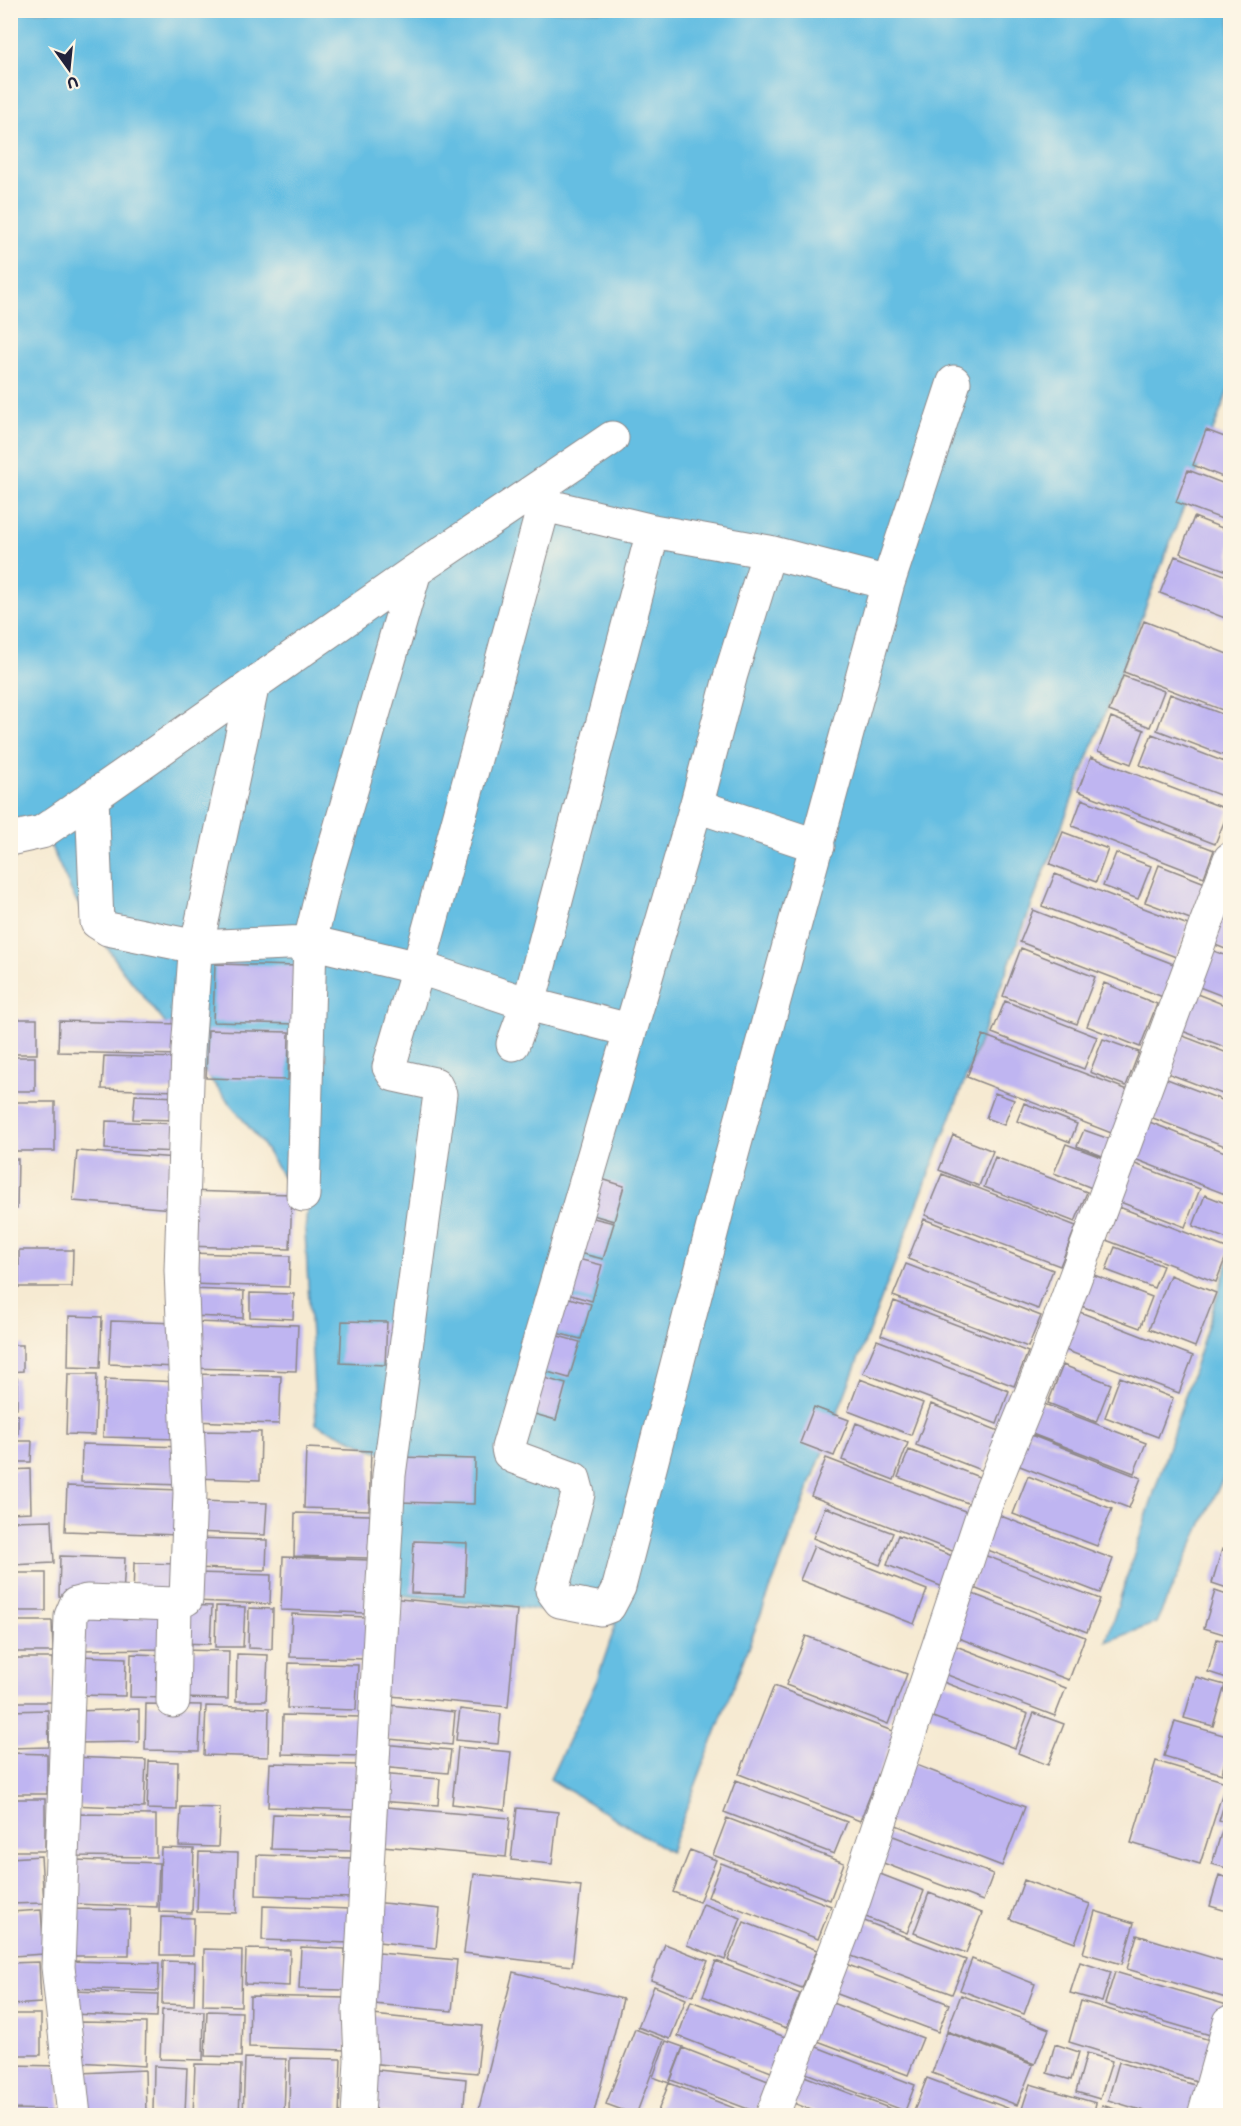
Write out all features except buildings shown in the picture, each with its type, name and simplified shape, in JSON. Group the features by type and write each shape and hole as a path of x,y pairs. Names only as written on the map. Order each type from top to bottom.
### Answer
{"street":[{"path":"769,552 731,674 698,803 629,1030 508,1448 509,1453 514,1457 574,1479 578,1494 552,1590 561,1601 601,1609 609,1606 619,1587 725,1180 888,583 954,382"},
{"path":"10,839 42,832 173,739 252,688 415,571 539,498 612,438"},
{"path":"539,498 653,531 769,552 888,583"},
{"path":"358,2115 359,2011 389,1475 440,1094 435,1084 394,1075 389,1067 419,968 539,498"},
{"path":"513,1044 528,1004 653,531"},
{"path":"303,1195 310,942 325,880 415,571"},
{"path":"74,2115 58,1967 71,1616 76,1604 87,1602 175,1604 186,1599 190,1493 181,1270 185,1097 197,947 252,688"},
{"path":"92,797 97,922 108,929 197,947 310,942 419,968 528,1004 629,1030"},
{"path":"698,803 706,809 818,846"},
{"path":"772,2115 846,1924 986,1504 1048,1351 1230,859"},
{"path":"173,1701 175,1604"},
{"path":"1204,2115 1230,2022"}],"water":[{"path":"11,11 1230,11 1230,386 670,1852 550,1779 597,1680 616,1624 526,1608 380,1593 390,1457 316,1424 305,1232 308,1196 296,1193 284,1179 261,1142 123,971 75,899 47,838 11,831"},
{"path":"1230,1256 1230,1463 1156,1623 1106,1642"}]}
